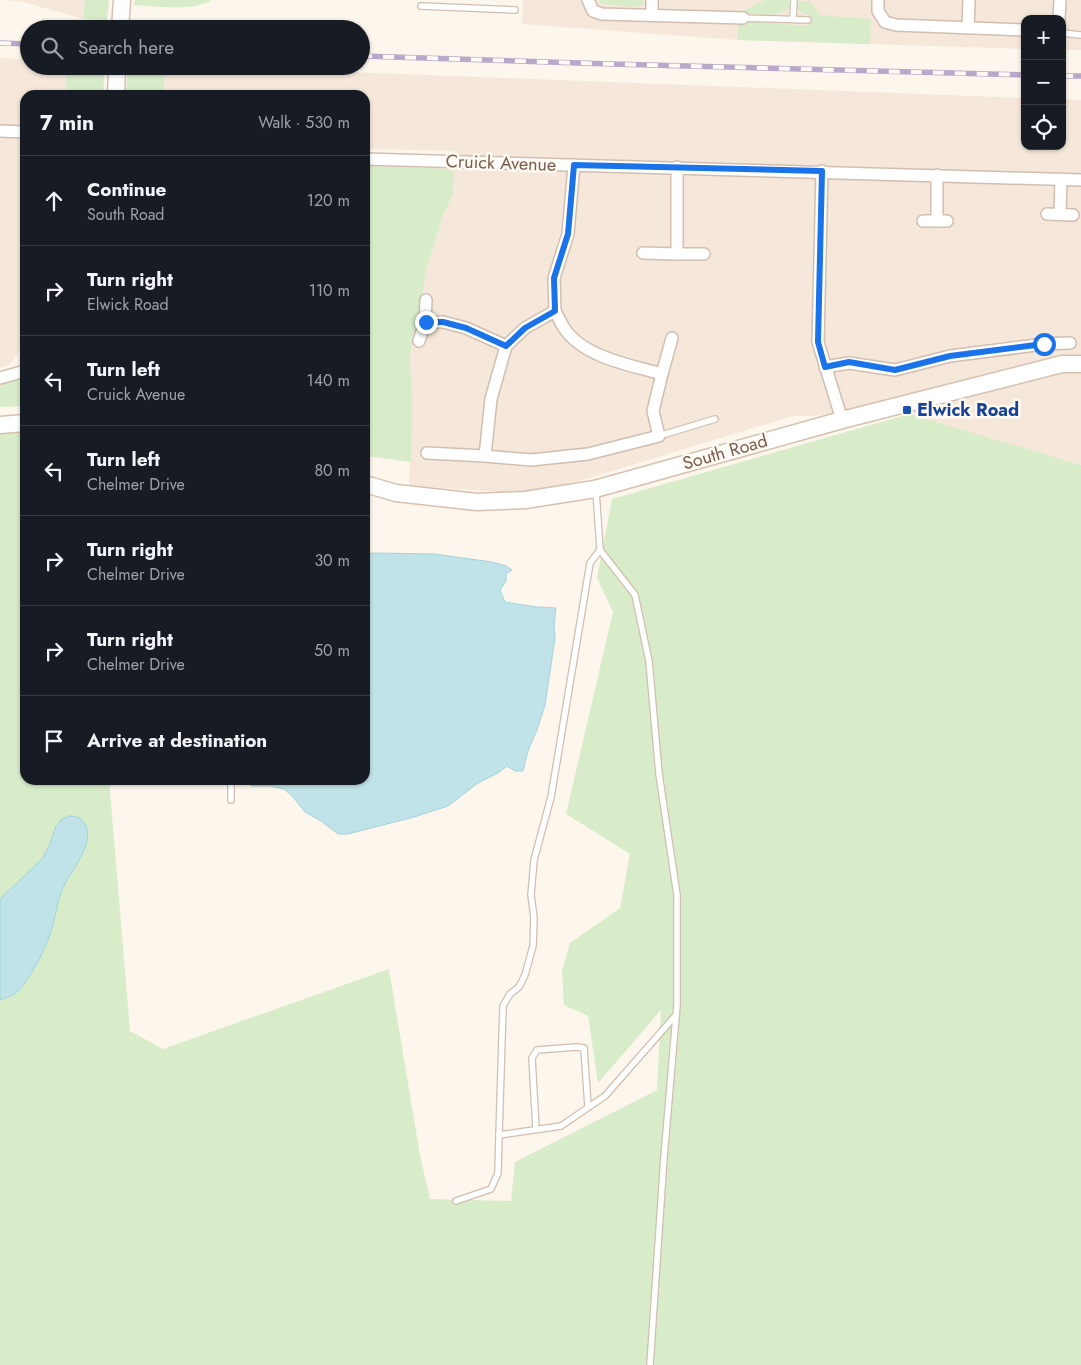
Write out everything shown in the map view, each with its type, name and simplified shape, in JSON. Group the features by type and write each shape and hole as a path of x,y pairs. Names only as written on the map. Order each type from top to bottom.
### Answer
{"main road":[{"path":"120,20 122,0"},
{"path":"116,90 117,75"},
{"name":"South Road","path":"370,485 396,493 477,502 525,500 595,489 842,420 1062,364 1081,364"},
{"path":"0,425 20,423"}],"street":[{"path":"588,0 593,11 602,14 743,18"},
{"path":"652,0 652,15"},
{"path":"878,0 878,11 885,22 896,25 1021,30"},
{"path":"968,28 969,0"},
{"path":"1059,15 1060,0"},
{"path":"0,131 20,132"},
{"name":"Cruick Avenue","path":"370,159 1081,180"},
{"path":"574,165 568,234 554,278 555,311 565,330 579,344 595,354 662,374"},
{"path":"677,167 677,254"},
{"path":"822,171 818,342 842,420"},
{"path":"923,221 942,221 938,176"},
{"path":"1060,214 1061,179"},
{"path":"1047,214 1073,214"},
{"path":"643,253 704,254"},
{"path":"419,341 426,322 426,300"},
{"path":"485,456 491,398 506,346 525,328 555,311"},
{"path":"426,322 443,322 466,328 506,346"},
{"path":"427,453 531,460 588,454 659,436 653,411 672,338"},
{"path":"825,367 849,362 895,370 950,356 1044,344 1070,343"},
{"path":"0,378 20,372"}],"lane":[{"path":"793,19 794,0"},
{"path":"421,6 434,3 515,10"},
{"path":"743,18 808,20"},
{"path":"1066,33 1081,35"},
{"path":"659,436 715,418"},
{"path":"595,489 600,550 635,594 648,661 659,774 677,895 676,1015 650,1365"},
{"path":"456,1201 491,1188 498,1173 503,1006 510,994 519,987 525,975 533,946 534,918 532,896 534,860 551,797 590,563 600,550"},
{"path":"231,785 231,800"},
{"path":"499,1135 561,1126 605,1096 676,1015"},
{"path":"536,1130 532,1058 538,1050 584,1048 588,1107"}],"shaded area":[{"path":"1,0 85,0 83,19 20,1"},
{"path":"523,0 1081,0 1081,50 1066,50 1066,15 1021,15 1021,49 738,40 522,24"},
{"path":"0,58 20,59 20,75 67,75 66,90 20,90 20,351 9,365 0,368"},
{"path":"370,73 1021,98 1021,150 1066,150 1066,99 1081,100 1081,465 903,414 793,416 537,494 409,486 412,399 410,357 426,271 442,218 453,194 454,151 370,149 370,90 164,90 165,75 370,75"}],"green space":[{"path":"85,0 109,0 107,20 83,19"},
{"path":"135,0 211,0 196,6 174,7 134,5"},
{"path":"599,0 643,0 644,5 638,7 602,4"},
{"path":"765,0 789,0 789,8 772,14 740,13"},
{"path":"798,1 809,1 820,15 871,19 870,44 738,40 738,25 745,21 809,26 809,15 800,11"},
{"path":"67,75 104,75 103,90 66,90"},
{"path":"127,75 165,75 164,90 126,90"},
{"path":"370,166 454,169 453,194 442,218 426,271 410,357 412,399 411,462 370,457"},
{"path":"20,375 20,406 0,407 0,382"},
{"path":"909,414 1081,465 1081,1365 0,1365 0,432 20,431 20,785 109,785 130,1031 163,1049 389,969 420,1155 430,1199 511,1201 515,1162 657,1090 661,1010 598,1083 588,1016 564,1005 562,971 570,943 620,908 630,854 566,814 613,612 597,578 612,499"}],"water":[{"path":"370,554 434,554 492,562 506,566 512,570 506,574 506,581 500,590 505,602 556,608 555,638 545,705 528,751 523,771 515,771 507,766 478,783 448,806 348,834 338,834 305,812 284,789 250,785 370,785"},
{"path":"69,816 78,817 85,824 87,841 84,849 62,890 50,935 33,971 17,992 0,1000 0,899 42,859 56,826 62,819"}],"railway":[{"path":"0,43 20,44"},
{"path":"370,56 1021,75"},
{"path":"1066,76 1081,76"}],"place":[{"name":"Elwick Road","path":"907,410"}],"route":[{"path":"426,322 443,322 466,328 506,346 525,328 555,311 554,278 568,234 574,165 822,171 818,342 825,367 849,362 895,370 950,356 1044,344"}]}
